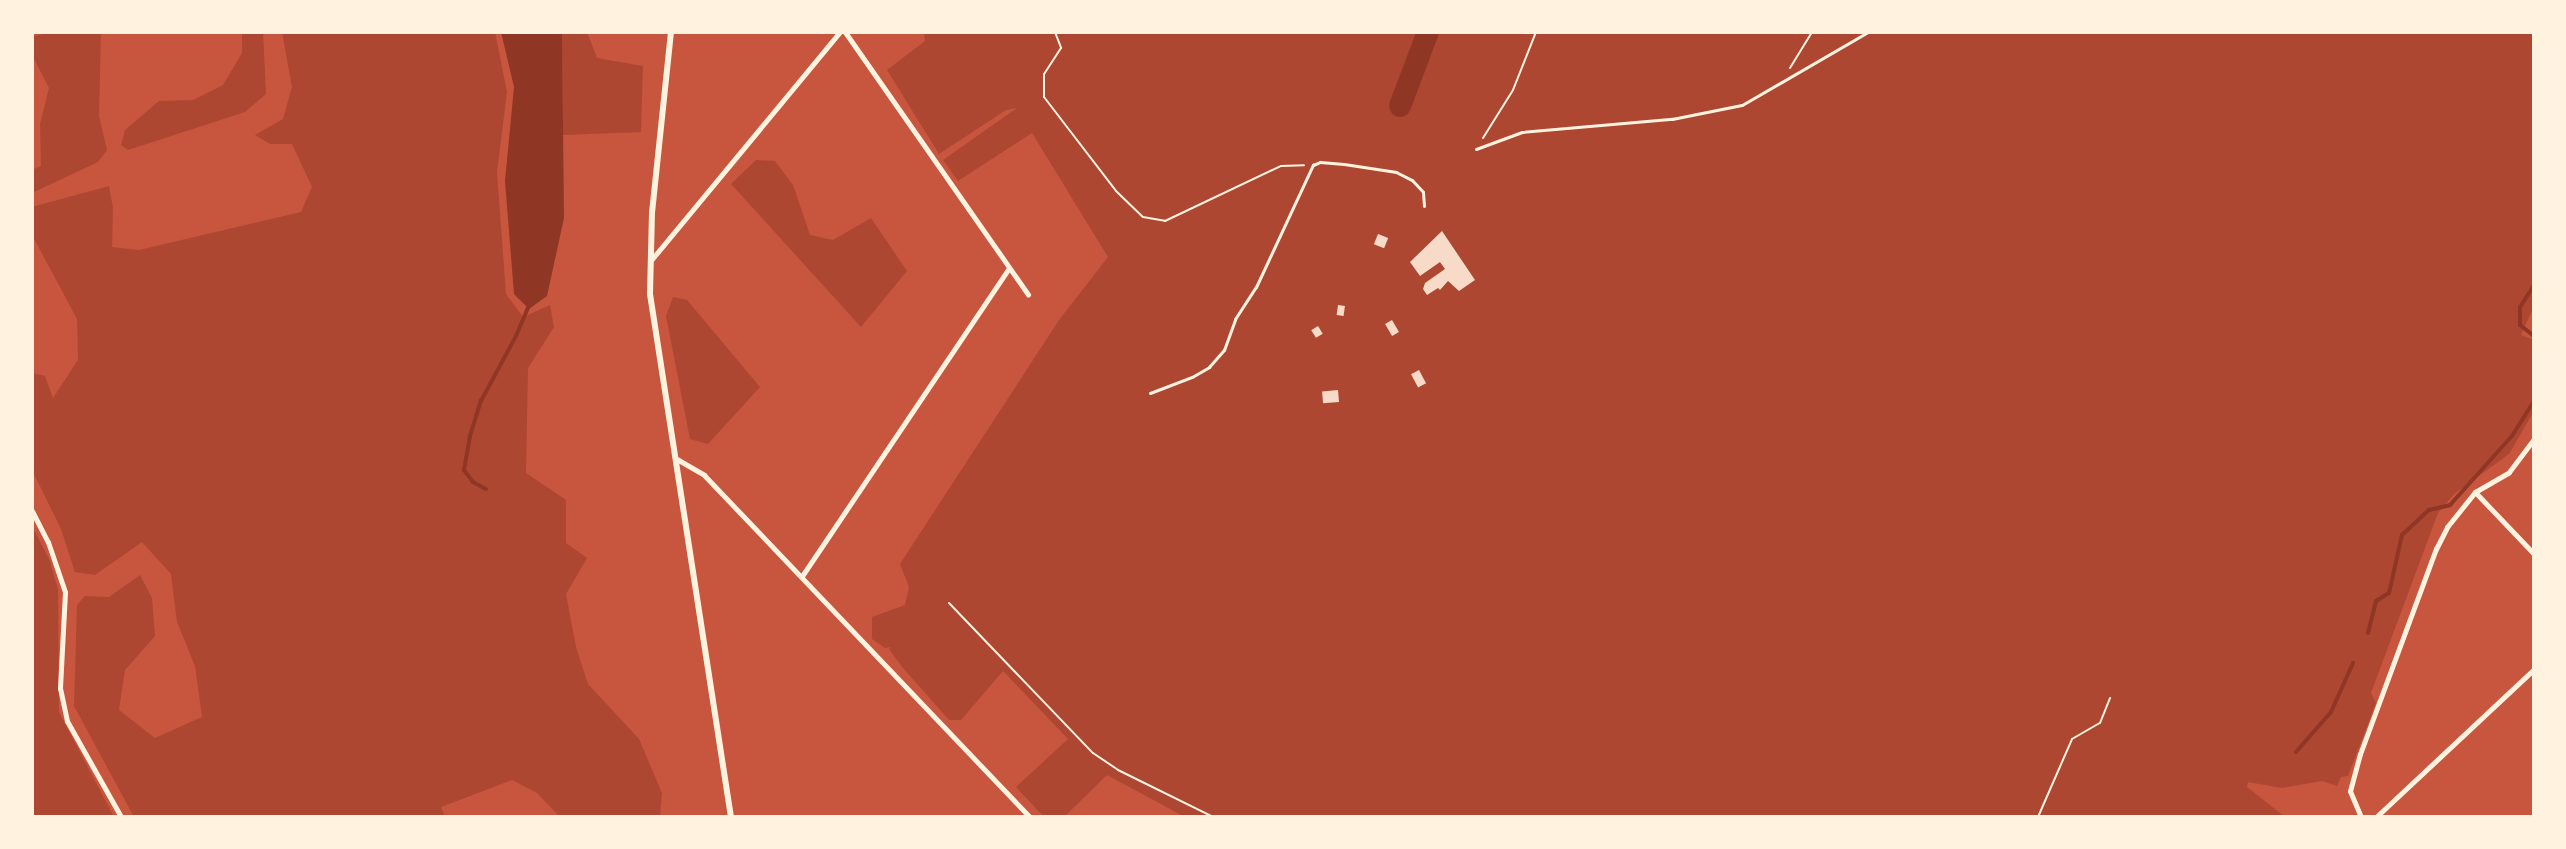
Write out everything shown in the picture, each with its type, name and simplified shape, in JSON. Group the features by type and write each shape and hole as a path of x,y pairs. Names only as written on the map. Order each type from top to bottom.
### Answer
{"street":[{"path":"671,32 649,263 653,326 731,817"},
{"path":"649,263 843,32 1028,294"},
{"path":"802,576 1009,268"},
{"path":"2361,817 2350,791 2360,754 2436,549 2447,527 2475,492 2509,472 2534,439"},
{"path":"675,458 704,475 1030,817"},
{"path":"2475,492 2534,554"},
{"path":"32,511 48,542 65,592 60,688 67,721 121,817"},
{"path":"2376,817 2534,669"}],"lane":[{"path":"1476,149 1522,132 1672,119 1742,105 1868,32"},
{"path":"1150,393 1192,377 1209,367 1224,350 1235,319 1256,287 1313,165 1332,163 1396,172 1412,180 1423,192 1424,206"}],"path":[{"path":"1055,32 1061,48 1044,74 1044,97 1116,191 1143,217 1165,221 1281,166 1313,165"},
{"path":"1476,149 1513,90 1536,32"},
{"path":"1782,83 1812,32"},
{"path":"949,603 1093,753 1118,770 1213,817"},
{"path":"2038,817 2072,739 2100,723 2110,698"}],"shaded area":[{"path":"50,32 101,32 99,116 107,150 98,162 32,193 32,170 41,166 40,124 49,88 32,55 32,37"},
{"path":"242,32 263,32 266,94 245,112 128,150 121,145 125,130 159,101 193,100 223,85 242,53"},
{"path":"282,32 495,32 507,92 497,172 506,294 523,317 550,305 554,327 528,368 526,473 566,500 566,543 587,558 566,594 576,647 588,684 639,739 662,793 660,817 560,817 537,793 512,780 441,807 445,817 134,817 74,706 77,605 85,596 109,597 140,575 152,598 155,636 125,670 119,710 155,738 202,717 195,666 177,622 171,574 142,542 95,575 75,572 61,529 32,470 32,373 45,376 53,398 78,360 77,319 32,235 32,207 109,186 113,208 112,247 139,250 301,212 312,187 292,144 270,144 255,135 283,119 292,87"},
{"path":"501,32 562,32 564,218 547,296 529,309 514,294 505,181 514,87"},
{"path":"562,32 587,32 597,58 643,66 641,132 563,135"},
{"path":"924,32 2534,32 2534,306 2521,335 2534,340 2534,411 2509,454 2454,494 2438,513 2371,693 2376,703 2348,776 2341,777 2337,786 2322,781 2282,788 2248,782 2247,787 2285,817 1185,817 1107,775 1064,817 1044,817 1016,787 1068,739 1003,671 961,720 949,720 903,668 889,649 891,647 885,648 872,639 872,617 905,605 909,587 900,564 1059,320 1108,257 1032,133 958,181 943,160 1017,108 1006,110 939,154 887,70 925,41"},
{"path":"756,160 775,161 793,185 810,235 833,240 871,218 907,271 861,327 731,184"},
{"path":"673,297 687,300 760,387 708,444 690,439 666,316"},
{"path":"32,526 50,561 58,590 59,712 114,817 32,817"}],"building":[{"path":"1442,231 1475,280 1459,291 1448,281 1440,290 1438,288 1427,295 1423,289 1425,283 1445,269 1440,262 1420,276 1410,262"},
{"path":"1378,234 1388,238 1384,248 1374,244"},
{"path":"1338,305 1345,306 1344,316 1337,315"},
{"path":"1392,320 1399,332 1392,336 1385,324"},
{"path":"1318,326 1323,334 1316,338 1311,330"},
{"path":"1419,370 1426,383 1418,387 1411,374"},
{"path":"1338,390 1339,402 1323,403 1322,391"}],"waterway":[{"path":"1400,106 1428,32"},
{"path":"2534,285 2520,307 2520,325 2534,336"},
{"path":"486,489 473,482 464,470 470,436 481,401 529,305"},
{"path":"2368,633 2376,601 2389,593 2402,535 2429,510 2450,505 2512,436 2534,401"},
{"path":"2296,752 2331,712 2353,663"}]}
